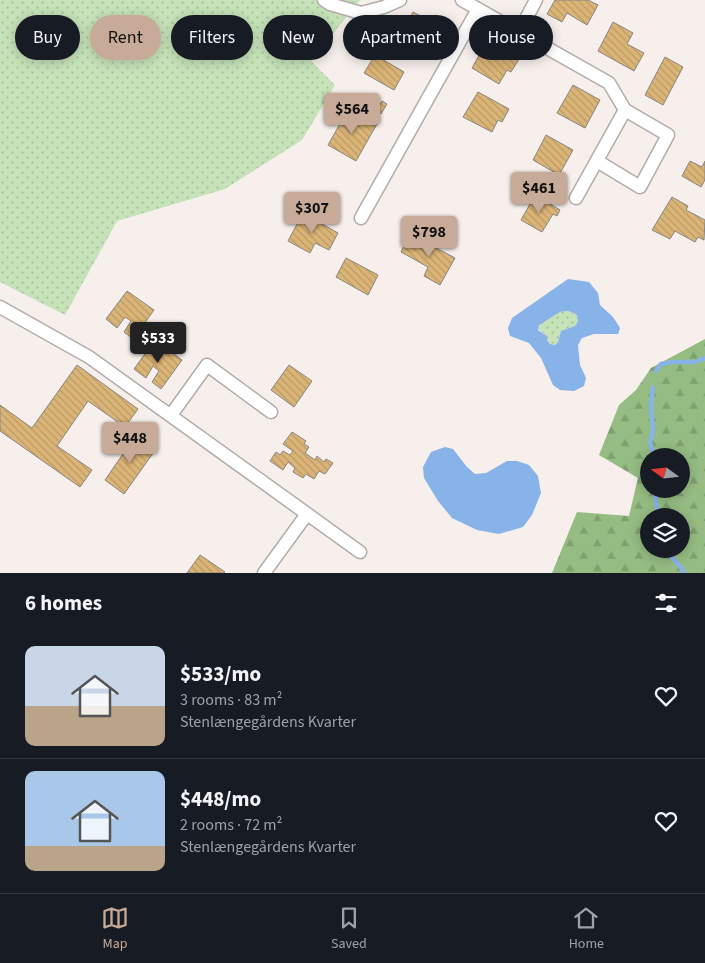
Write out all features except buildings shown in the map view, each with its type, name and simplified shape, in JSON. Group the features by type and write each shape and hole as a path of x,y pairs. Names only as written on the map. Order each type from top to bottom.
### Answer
{"street":[{"path":"324,0 330,4 360,13 384,7 400,0"},
{"path":"462,0 489,15"},
{"path":"528,15 536,0"},
{"path":"361,218 478,9"},
{"path":"553,51 609,83 625,110 668,135 640,187 596,161"},
{"path":"576,198 625,110"},
{"path":"0,307 89,357 360,552"},
{"path":"171,415 207,365 272,412"},
{"path":"264,573 307,514"}],"green space":[{"path":"0,0 360,0 348,15 343,15 343,21 333,34 333,15 263,15 263,60 312,60 335,85 302,140 225,189 117,221 65,315 0,282"},
{"path":"567,311 577,315 578,321 575,326 561,331 558,342 555,345 550,344 547,336 538,329 539,324 560,312"},
{"path":"705,339 705,573 552,573 577,512 629,516 638,478 599,455 619,405 636,390 651,368"}],"water":[{"path":"568,279 589,282 598,293 600,305 613,317 620,328 618,334 594,334 582,338 578,345 580,365 586,378 584,386 574,391 560,390 553,385 541,358 529,343 510,336 508,328 512,318","holes":["560,312 572,312 577,315 578,321 575,326 561,331 558,342 555,345 550,344 547,336 538,330 539,325"]},
{"path":"445,447 453,449 475,474 486,473 507,461 517,461 529,465 538,476 541,493 532,515 523,527 499,534 477,530 452,518 438,501 424,478 423,467 431,452"}],"waterway":[{"path":"656,371 661,364 694,362 705,358"},
{"path":"652,448 650,442 653,431 651,405 653,388"},
{"path":"655,498 657,508"},
{"path":"673,558 684,573"}]}
